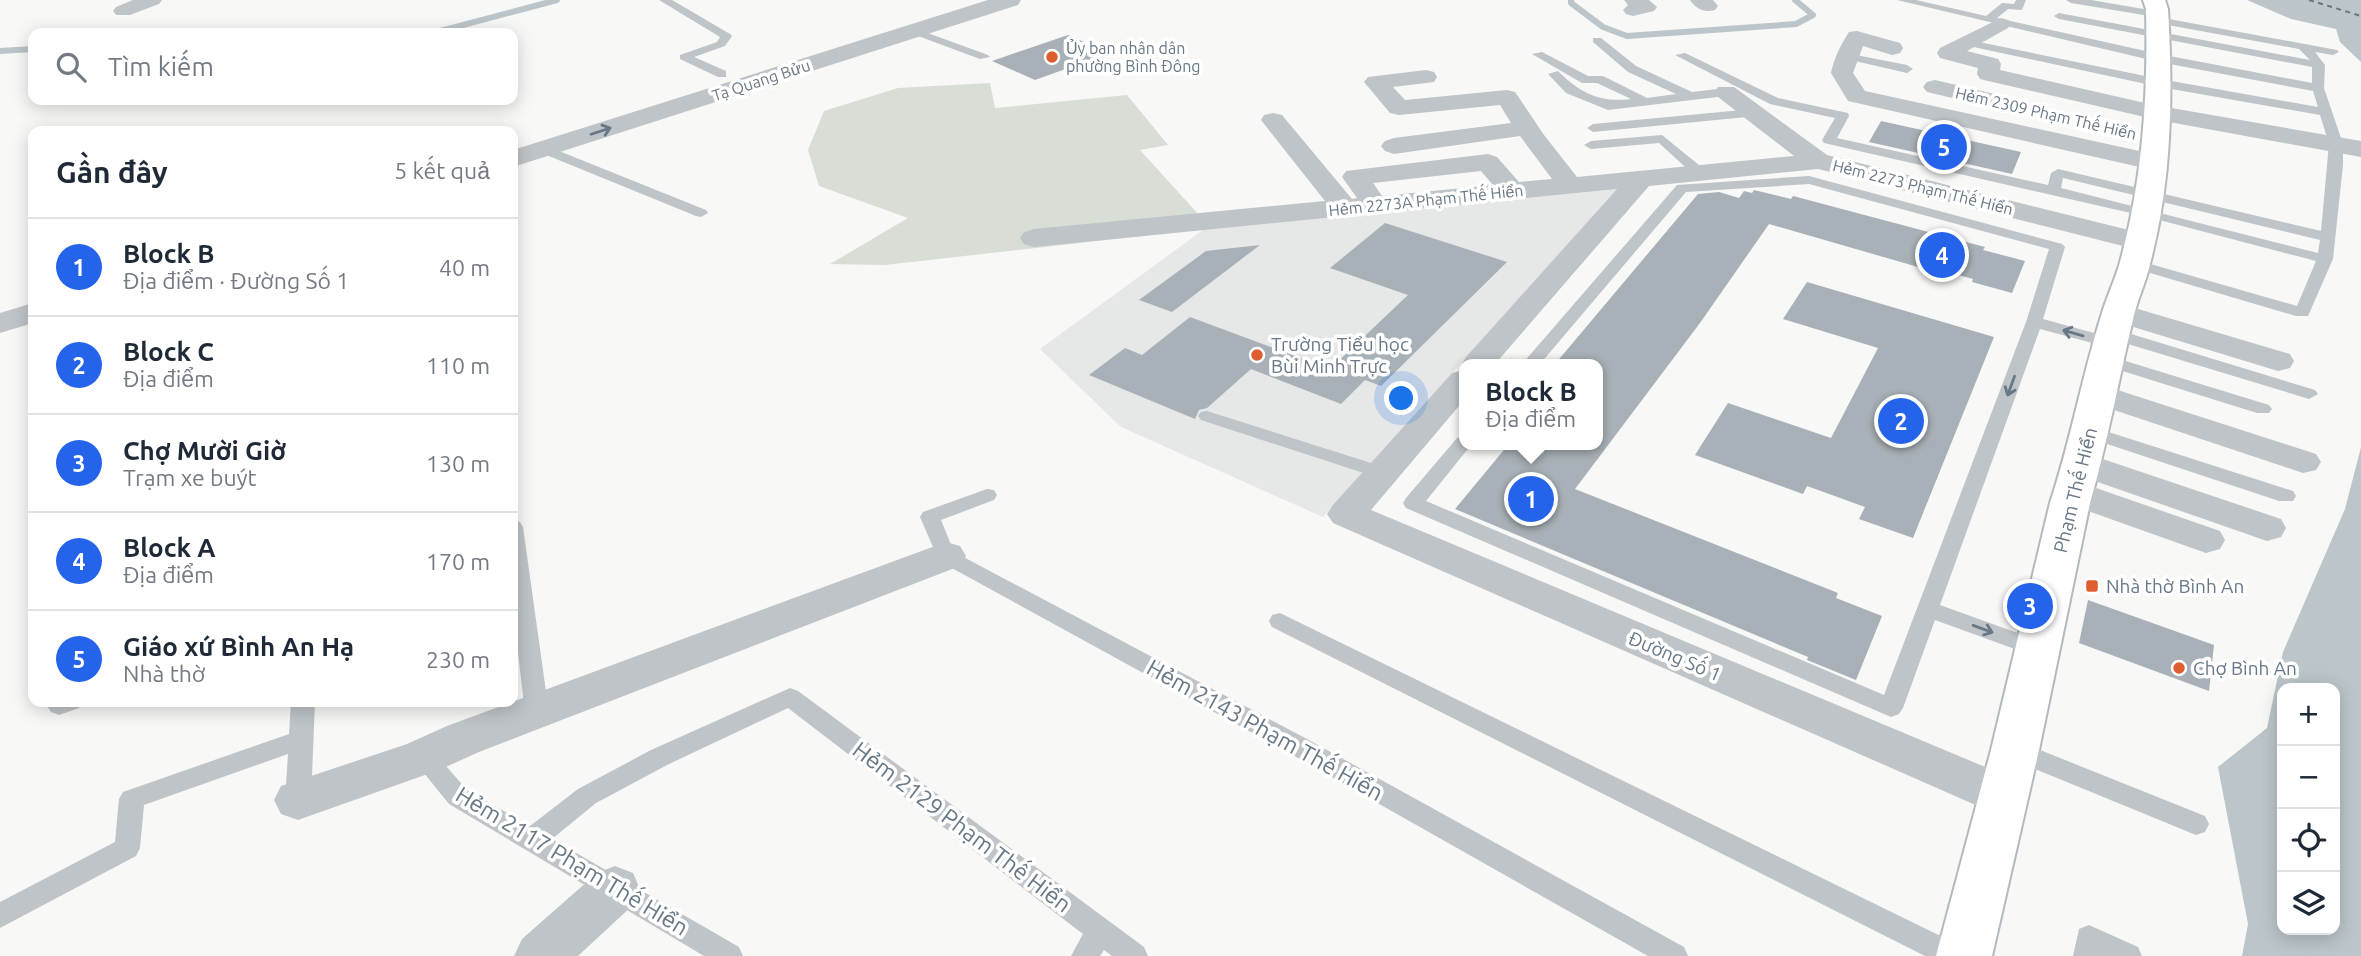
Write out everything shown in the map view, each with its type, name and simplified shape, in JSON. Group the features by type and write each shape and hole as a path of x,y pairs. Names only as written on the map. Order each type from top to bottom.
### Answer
{"main road":[{"name":"Phạm Thế Hiển","path":"1964,956 2109,349 2151,105"}],"street":[{"path":"123,10 152,0"},
{"name":"Tạ Quang Bửu","path":"518,138 958,0"},
{"name":"Tạ Quang Bửu","path":"518,157 1010,0"},
{"path":"892,21 914,31"},
{"path":"1994,22 1956,48 1990,64 1988,74 2361,149"},
{"path":"1892,48 1851,47 1842,73 1850,106 1921,97 2151,105"},
{"path":"1426,77 1376,82 1399,108 1507,97 1571,186"},
{"name":"Hẻm 2273 Phạm Thế Hiển","path":"1726,92 1818,161 2151,105"},
{"name":"Hẻm 2309 Phạm Thế Hiển","path":"1921,97 2049,114"},
{"path":"1273,120 1346,209"},
{"path":"1394,146 1527,128"},
{"name":"Hẻm 2273A Phạm Thế Hiển","path":"1034,238 1818,161"},
{"path":"1482,359 1640,179"},
{"path":"0,301 28,292"},
{"path":"0,323 28,315"},
{"path":"2109,349 2278,361"},
{"path":"2109,349 2303,462"},
{"path":"1383,473 1459,387"},
{"path":"2082,463 2267,528"},
{"path":"2082,463 2206,540"},
{"name":"Đường Số 1","path":"1383,473 1346,514 2004,796"},
{"path":"298,800 423,757 463,739 946,556"},
{"path":"541,956 615,889"}],"lane":[{"path":"664,0 726,36 721,44 684,57 722,74"},
{"path":"1902,0 1994,22 2151,105 2328,237"},
{"path":"1994,22 2006,5 2018,8 2021,0"},
{"path":"2071,0 2302,313"},
{"path":"2059,16 2151,105 2325,259"},
{"path":"914,31 984,57"},
{"path":"1681,55 1774,101 1850,106 1829,140 2053,191 2058,173 2151,105 2282,36 2303,47 2333,52"},
{"path":"1597,40 1632,69 1691,96"},
{"path":"1851,47 1908,69"},
{"path":"2302,313 2325,259 2336,144 2318,88 2319,65 2303,47"},
{"path":"1538,54 1586,80 1599,79 1645,102"},
{"path":"2151,105 2319,65"},
{"path":"1554,74 1570,90 1608,106 1726,92"},
{"path":"2151,105 2318,88"},
{"path":"2151,105 2325,112"},
{"path":"1593,128 1754,113"},
{"path":"1591,145 1662,139 1700,173"},
{"path":"544,149 701,213"},
{"path":"1459,449 1413,503 1891,708 2035,322 2057,247 1809,180 1682,188 1535,359"},
{"path":"2035,322 2263,409"},
{"path":"2109,349 2309,394"},
{"path":"1208,416 1383,473"},
{"path":"2082,463 2286,496"},
{"path":"946,556 930,517 987,495"},
{"name":"Hẻm 2143 Phạm Thế Hiển","path":"946,556 1286,740 1674,956"},
{"path":"518,566 537,713"},
{"path":"1929,609 2037,649"},
{"path":"1280,621 1953,956"},
{"name":"Hẻm 2129 Phạm Thế Hiển","path":"532,840 587,796 660,757 790,697 1134,956"},
{"path":"298,800 303,707"},
{"path":"0,916 127,848 132,799 301,740"},
{"path":"2015,750 2196,824"},
{"name":"Hẻm 2117 Phạm Thế Hiển","path":"423,757 458,797 729,956"},
{"path":"1085,956 1100,931"},
{"path":"2087,956 2089,938 2128,956"}],"shaded area":[{"path":"2247,0 2361,0 2361,62 2340,42 2336,29 2291,19"},
{"path":"990,83 995,108 1127,95 1168,145 1140,150 1200,216 1185,231 885,265 830,264 908,218 819,186 808,150 824,111 898,88"},
{"name":"Trường Tiểu học Bùi Minh Trực","path":"1617,189 1465,359 1459,359 1459,365 1323,517 1121,427 1040,349 1203,230"},
{"path":"2361,447 2361,956 2242,956 2248,924 2218,767 2267,728 2283,652 2345,509"}],"building":[{"name":"Ủy ban nhân dân phường Bình Đông","path":"1068,35 1110,53 1035,80 992,61"},
{"path":"1881,121 2021,152 2012,174 1869,142"},
{"path":"1754,190 1791,199 1793,196 1985,247 1983,250 2025,261 2012,293 1972,282 1973,279 1919,264 1918,267 1769,224 1700,323 1575,489 1838,593 1836,598 1882,616 1856,680 1807,660 1808,657 1455,509 1504,450 1603,450 1603,359 1559,359 1698,194 1719,192 1739,198 1744,191 1752,193"},
{"path":"1385,223 1507,262 1381,386 1365,380 1341,404 1251,369 1207,408 1199,410 1195,419 1089,375 1125,348 1142,355 1190,317 1330,369 1408,295 1330,268"},
{"path":"1260,245 1172,312 1139,300 1206,251"},
{"path":"1807,282 1994,337 1913,538 1859,519 1865,507 1807,486 1803,494 1695,455 1728,403 1831,438 1878,348 1783,319"},
{"name":"Chợ Bình An","path":"2088,600 2214,645 2209,691 2079,643"}],"waterway":[{"path":"452,28 557,0"},
{"path":"1571,0 1571,3 1603,27 1627,36 1796,24 1813,15 1795,0"},
{"path":"0,51 28,49"}],"ferry route":[{"path":"2309,0 2361,16"}],"place":[{"name":"Ủy ban nhân dân phường Bình Đông","path":"1052,57"},
{"name":"Giáo xứ Bình An Hạ","path":"1944,147"},
{"name":"Block A","path":"1942,255"},
{"name":"Trường Tiểu học Bùi Minh Trực","path":"1257,355"},
{"name":"Block C","path":"1901,421"},
{"name":"Block B","path":"1531,499"},
{"name":"Nhà thờ Bình An","path":"2092,586"},
{"name":"Chợ Mười Giờ","path":"2030,606"},
{"name":"Chợ Bình An","path":"2179,668"}]}
